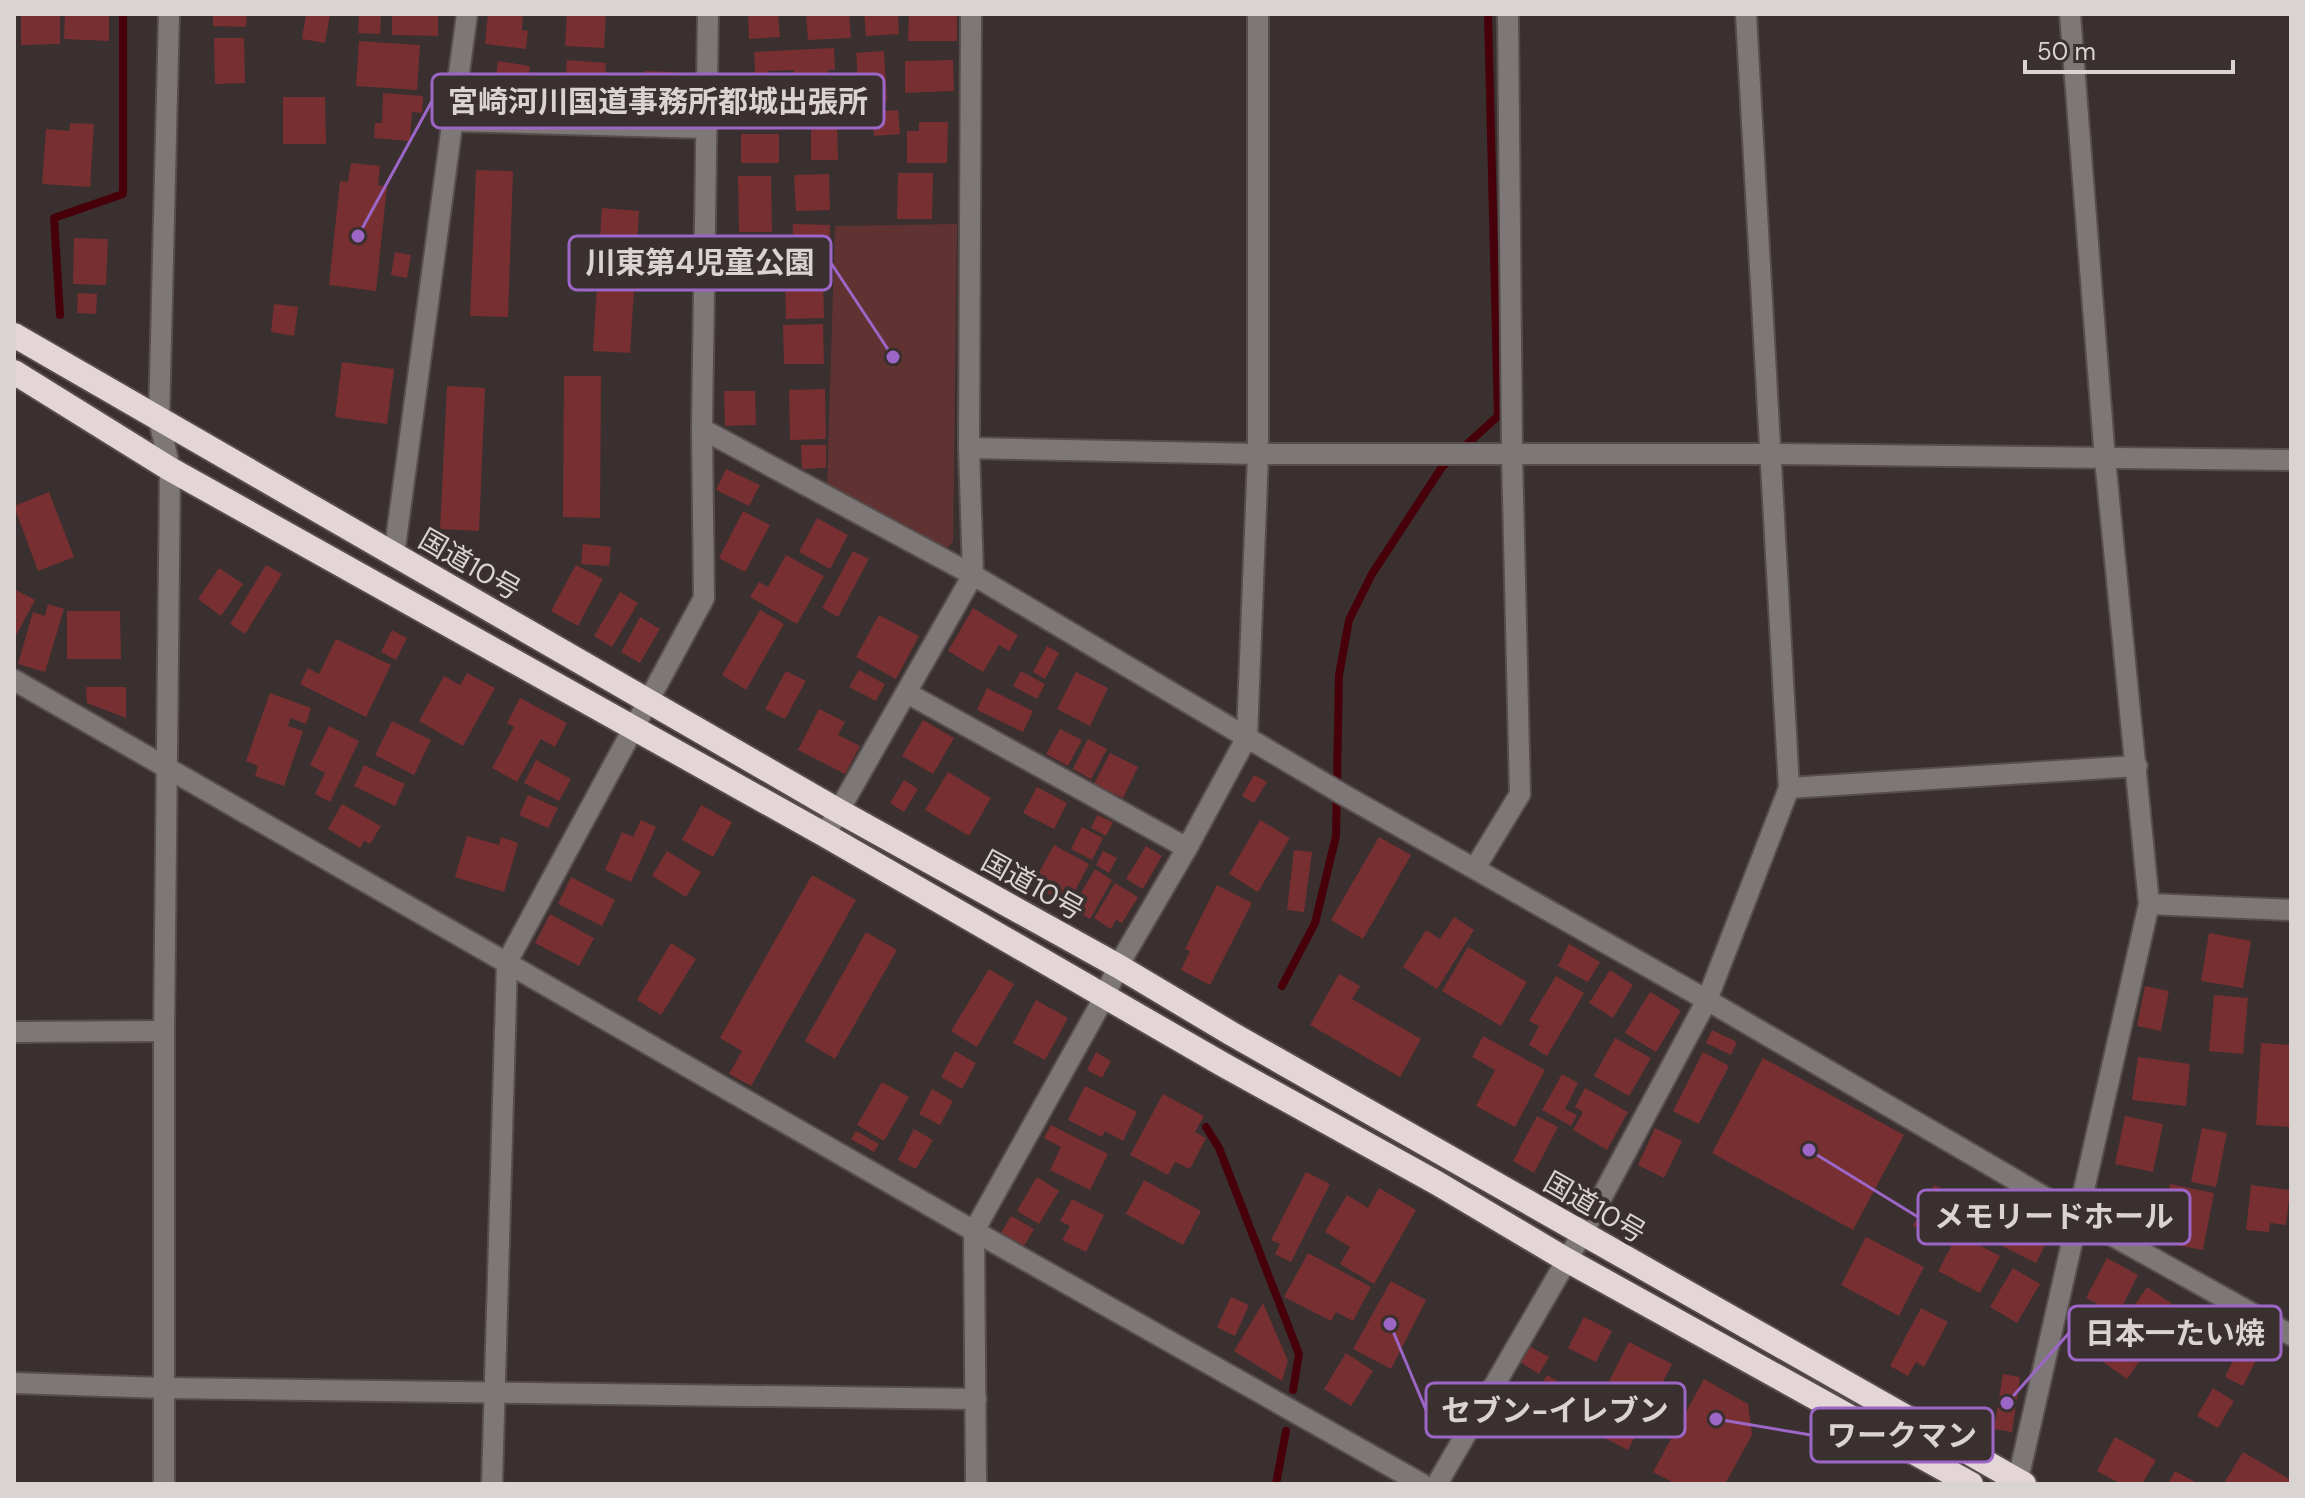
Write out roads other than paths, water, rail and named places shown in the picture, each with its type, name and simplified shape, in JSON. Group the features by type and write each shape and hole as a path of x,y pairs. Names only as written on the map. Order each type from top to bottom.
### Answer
{"highway":[{"name":"国道10号","path":"14,335 648,702 1118,966 2020,1483"},
{"path":"14,372 170,469 825,835 1565,1259 1971,1484"}],"street":[{"path":"164,1484 164,1031 170,469 159,420 169,14"},
{"path":"394,555 467,14"},
{"path":"492,1484 507,962 704,598 702,429 708,14"},
{"path":"825,835 973,575 969,448 971,14"},
{"path":"976,1484 974,1231 1247,737 1258,454 1258,14"},
{"path":"1475,868 1520,794 1506,454 1508,14"},
{"path":"1437,1484 1582,1234 1707,1000 1789,788 1746,14"},
{"path":"2020,1483 2077,1216 2149,904 2105,459 2070,14"},
{"path":"453,121 706,128"},
{"path":"702,429 973,575 1344,795 1707,1000 2077,1216 2291,1335"},
{"path":"969,448 1258,454 1772,454 2291,460"},
{"path":"14,680 974,1231 1422,1484"},
{"path":"907,693 1187,848"},
{"path":"1789,788 2137,766"},
{"path":"2149,904 2291,910"},
{"path":"14,1032 164,1031"},
{"path":"14,1383 164,1388 976,1399"}],"waterway":[{"path":"60,315 54,218 123,194 123,14"},
{"path":"1282,986 1315,923 1336,836 1339,675 1349,620 1372,574 1442,467 1498,416 1488,14"},
{"path":"1206,1127 1219,1148 1299,1354 1293,1390"},
{"path":"1276,1484 1286,1431"}],"place":[{"name":"宮崎河川国道事務所都城出張所","path":"358,236"},
{"name":"川東第4児童公園","path":"893,357"},
{"name":"メモリードホール","path":"1809,1150"},
{"name":"セブン-イレブン","path":"1390,1324"},
{"name":"日本一たい焼","path":"2007,1403"},
{"name":"ワークマン","path":"1716,1419"}]}
